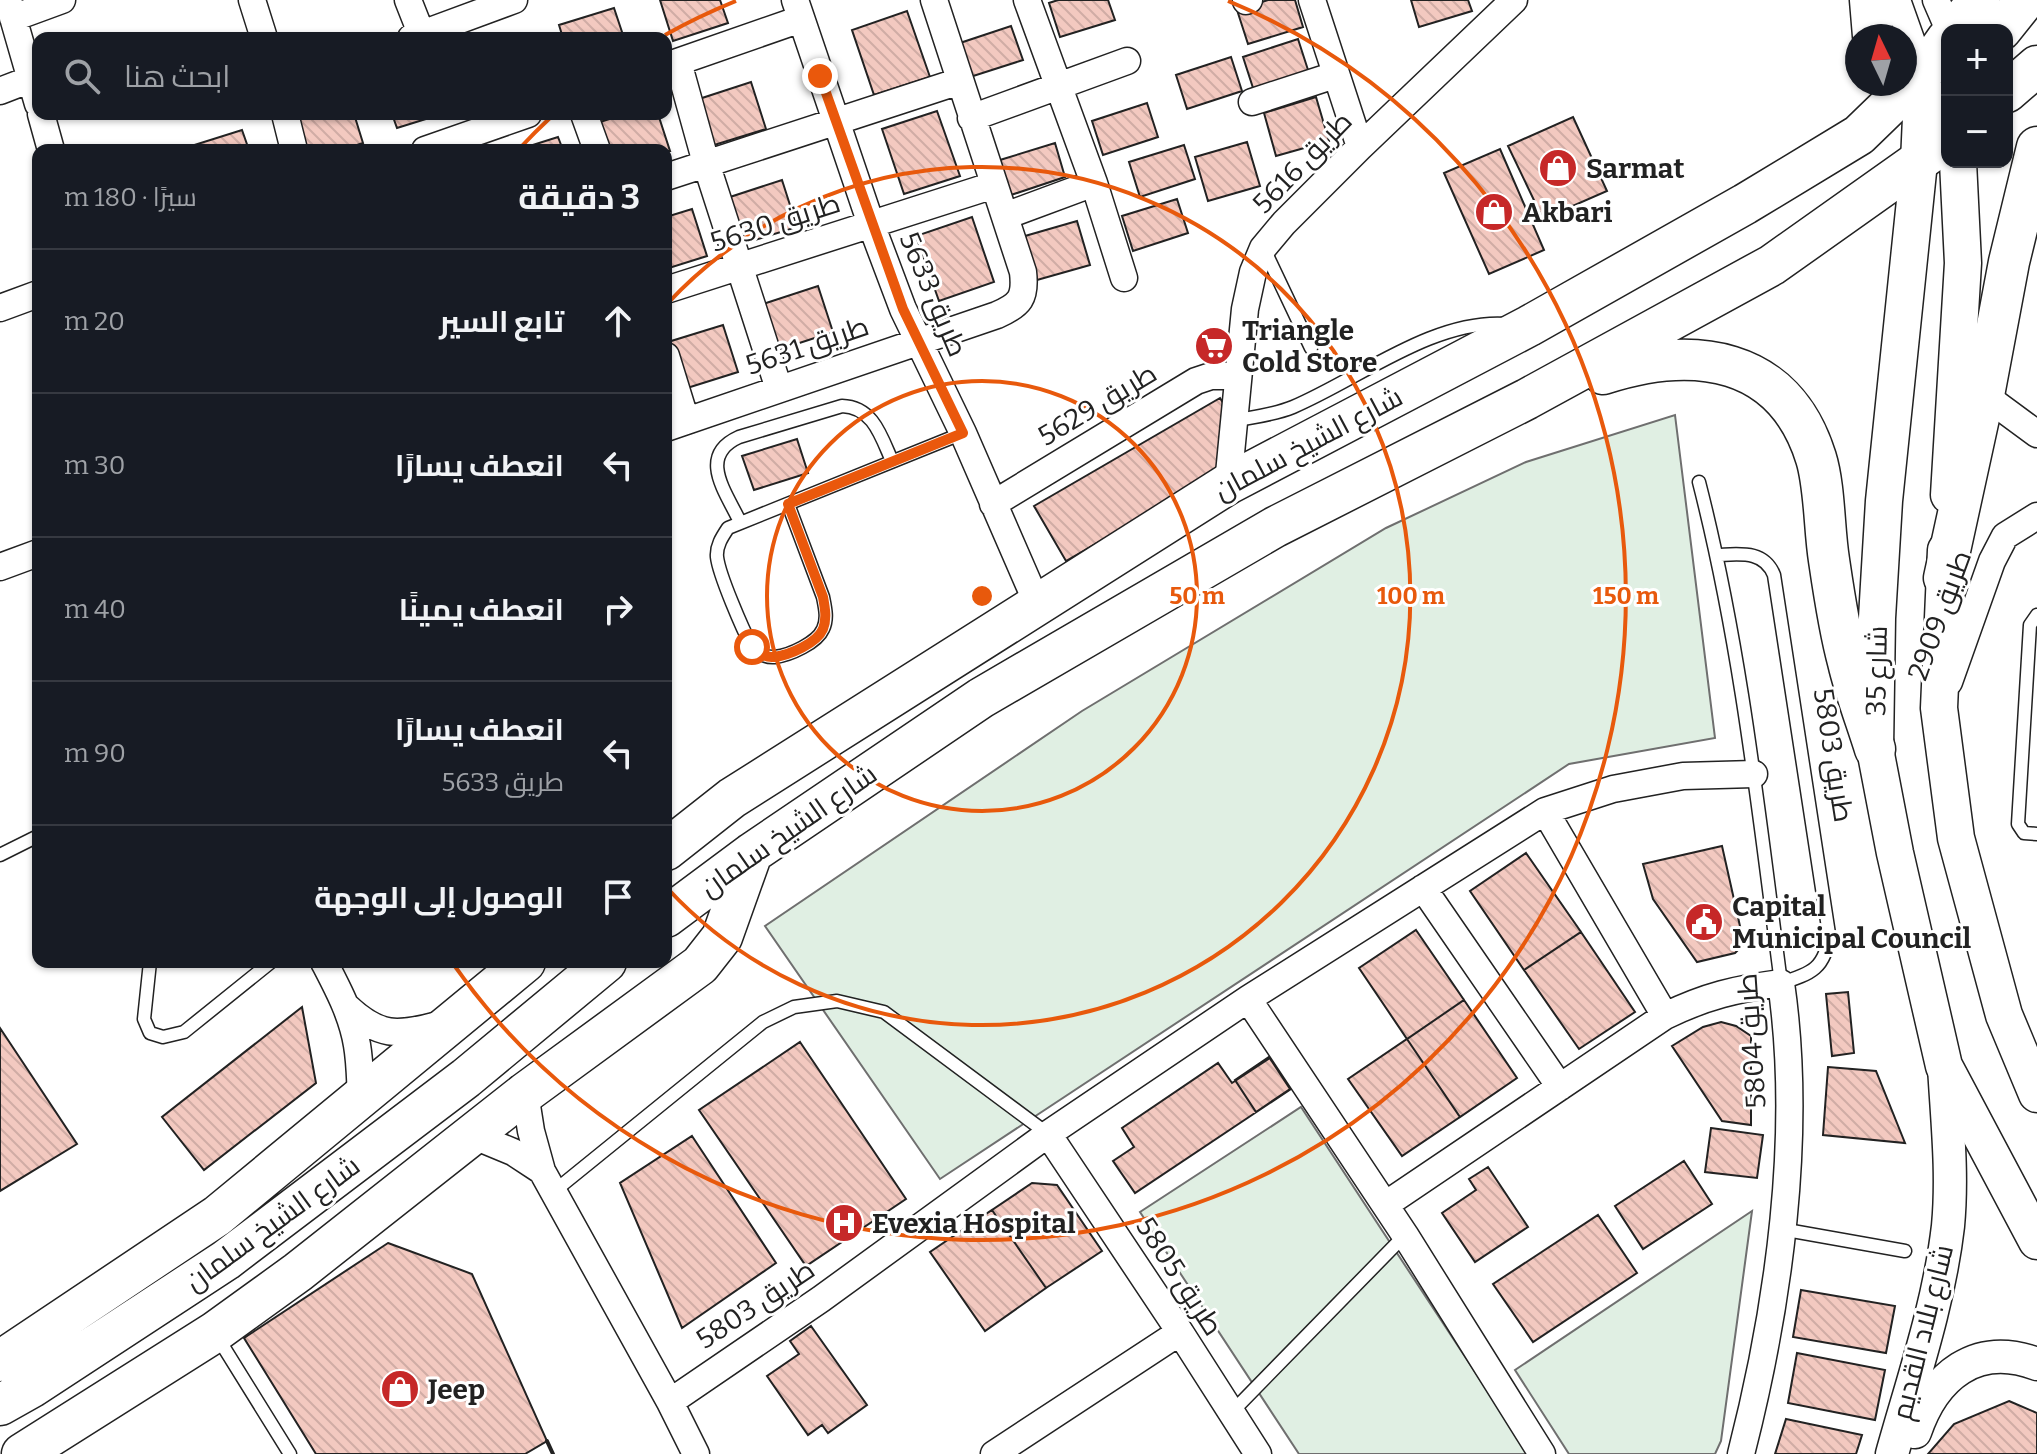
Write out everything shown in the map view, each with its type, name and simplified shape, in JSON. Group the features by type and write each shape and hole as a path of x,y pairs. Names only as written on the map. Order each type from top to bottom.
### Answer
{"main road":[{"path":"1870,0 1872,24"},
{"path":"1957,24 1979,0"},
{"path":"2006,24 2025,0"},
{"name":"شارع الشيخ سلمان","path":"672,845 732,798 1228,484 1529,326 1745,204 1859,135 1935,88 1941,64"},
{"path":"2013,87 2037,66"},
{"path":"1935,88 1931,132 1941,155"},
{"path":"1807,166 1846,126 1862,96"},
{"path":"1944,578 2009,262 2037,147"},
{"name":"شارع الشيخ سلمان","path":"672,913 752,853 981,698 1275,527 1527,399 1772,265 1941,155"},
{"name":"شارع 35","path":"1941,155 1884,501 1877,618 1875,749 1895,853 1944,1066 2037,1241"},
{"path":"1944,168 1963,263 1939,708 1956,838 2004,1015 2037,1094"},
{"path":"1527,399 1608,372 1654,361 1698,359 1737,368 1763,379 1784,400 1801,423 1817,459 1829,558 1847,661 1875,749"},
{"path":"22,1454 215,1332 298,1272 525,1093 700,965 722,937 752,853"},
{"name":"شارع الشيخ سلمان","path":"0,1361 217,1216 518,968"},
{"name":"شارع الشيخ سلمان","path":"0,1405 226,1260 466,1078 599,968"}],"street":[{"path":"32,81 11,9 62,0"},
{"path":"252,0 262,32"},
{"path":"408,0 415,32"},
{"path":"427,32 514,0"},
{"name":"طريق 5631","path":"676,425 997,315 1012,309 1021,300 1025,287 1023,272 934,0"},
{"path":"1027,0 1094,183 1124,278"},
{"path":"1312,0 1360,147"},
{"path":"1897,0 1935,88"},
{"path":"1936,0 1949,24"},
{"name":"طريق 5616","path":"1228,484 1248,290 1263,248 1360,147 1509,2"},
{"path":"779,389 672,64 798,10"},
{"name":"طريق 5633","path":"798,10 871,224 916,341 963,433 1037,603"},
{"path":"971,118 1127,61"},
{"path":"1252,102 1335,75"},
{"path":"672,175 960,81"},
{"path":"0,91 32,91"},
{"path":"43,120 49,144"},
{"path":"286,120 292,144"},
{"path":"442,144 511,120"},
{"path":"586,120 595,144"},
{"path":"1005,216 1094,183"},
{"name":"طريق 5630","path":"672,288 994,185"},
{"path":"0,308 32,296"},
{"name":"طريق 5629","path":"993,504 1196,381 1211,376 1238,375"},
{"path":"1984,395 2037,434"},
{"path":"672,397 676,425"},
{"name":"طريق 2909","path":"1939,708 1992,561 2005,536 2037,516"},
{"path":"0,567 32,555"},
{"name":"طريق 5803","path":"670,1402 821,1299 1048,1134 1248,999 1545,811 1613,789 1683,776 1754,774"},
{"path":"1545,811 1665,1016"},
{"path":"1423,888 1560,1087"},
{"path":"327,968 347,1007 357,1046 361,1097"},
{"path":"1385,1205 1665,1016 1700,999 1738,989 1781,983"},
{"name":"طريق 5804","path":"1741,1454 1755,1399 1775,1284 1786,1182 1791,1082 1781,983"},
{"path":"1248,999 1405,1235 1542,1454"},
{"path":"347,1007 364,1023 384,1032 407,1034 449,1023"},
{"name":"شارع بلاد القديم","path":"1892,1454 1939,1286 1948,1225 1951,1165 1944,1066"},
{"path":"525,1093 531,1131 547,1182 696,1454"},
{"name":"طريق 5805","path":"1048,1134 1258,1454"},
{"path":"472,1135 513,1152 547,1182"},
{"path":"994,1454 1180,1332"},
{"name":"شارع بلاد القديم","path":"1908,1454 1930,1397 1944,1378 1971,1363 1998,1357 2037,1364"}],"lane":[{"path":"1263,248 1311,348"},
{"path":"1233,421 1294,407 1448,330 1479,324 1529,326"},
{"path":"740,522 716,469 718,455 726,443 739,437 842,406 851,407 861,410 874,423 892,461"},
{"path":"788,504 826,612 824,626 817,638 773,657 762,655 752,647 717,557 719,541 728,528 963,433"},
{"name":"طريق 5804","path":"1699,482 1718,555 1754,774 1781,983"},
{"name":"طريق 5803","path":"1718,555 1756,555 1770,566 1774,575 1829,934 1828,952 1818,967 1781,983"},
{"path":"2037,615 2030,625 2018,824 2024,833 2037,834"},
{"path":"3,852 32,839"},
{"path":"149,968 144,1019 150,1033 163,1037 184,1032 263,968"},
{"path":"547,1182 763,1022 794,1007 837,1001 884,1012 1048,1134"},
{"path":"1781,1229 1905,1251"},
{"path":"1231,1413 1405,1235"},
{"path":"215,1332 290,1454"}],"green space":[{"path":"1675,415 1715,738 1569,764 940,1179 765,926 1082,711 1386,528 1526,462"},
{"path":"1301,1107 1529,1454 1299,1454 1140,1212"},
{"path":"1752,1211 1721,1441 1715,1454 1569,1454 1515,1370"}],"building":[{"path":"660,0 720,0 728,23 673,41"},
{"path":"1058,0 1108,0 1115,20 1060,37 1049,3"},
{"path":"1268,0 1295,0 1303,27 1248,44 1237,10"},
{"path":"1411,0 1468,0 1472,11 1419,27"},
{"path":"614,8 622,32 561,32 559,25"},
{"path":"907,11 930,77 874,95 852,30"},
{"path":"1011,26 1023,60 967,78 957,44"},
{"path":"1298,39 1309,73 1254,91 1243,57"},
{"path":"1231,57 1242,91 1187,109 1176,75"},
{"path":"751,82 766,129 711,146 696,100"},
{"path":"1316,97 1329,141 1276,156 1264,113"},
{"path":"1147,103 1158,137 1103,155 1092,121"},
{"path":"937,111 960,176 904,194 882,129"},
{"name":"Sarmat","path":"1573,117 1607,191 1543,219 1508,146"},
{"path":"297,120 356,120 363,143 360,144 303,144"},
{"path":"394,120 423,120 397,128"},
{"path":"660,120 668,144 607,144 600,122"},
{"path":"242,130 247,144 198,144"},
{"path":"558,137 561,144 536,144"},
{"path":"1247,142 1260,186 1208,201 1195,157"},
{"path":"1055,143 1065,177 1011,195 1000,160"},
{"path":"1184,145 1195,179 1140,197 1129,162"},
{"name":"Akbari","path":"1500,149 1544,250 1489,274 1444,173"},
{"path":"782,180 797,227 742,244 727,198"},
{"path":"1177,199 1188,233 1133,251 1122,216"},
{"path":"692,209 707,256 672,267 672,215"},
{"path":"972,217 994,282 939,301 916,236"},
{"path":"1077,221 1090,265 1037,280 1025,236"},
{"path":"818,286 833,332 778,350 763,304"},
{"path":"723,325 738,372 684,389 672,354 672,341"},
{"path":"1220,398 1231,416 1221,471 1066,561 1034,506"},
{"path":"797,439 808,473 754,490 742,456"},
{"name":"Capital Municipal Council","path":"1722,846 1744,944 1735,953 1697,962 1653,899 1643,864"},
{"path":"1526,853 1581,932 1524,970 1470,891"},
{"path":"1416,930 1464,1000 1407,1039 1359,968"},
{"path":"1581,932 1635,1012 1579,1049 1524,970"},
{"path":"1848,992 1854,1053 1832,1056 1826,994"},
{"path":"1464,1000 1517,1078 1460,1117 1407,1039"},
{"path":"302,1007 316,1083 204,1170 162,1117"},
{"path":"1721,1022 1736,1026 1751,1036 1751,1125 1722,1121 1672,1046 1703,1027"},
{"path":"0,1028 77,1144 0,1191"},
{"path":"1407,1039 1460,1117 1402,1156 1348,1079"},
{"path":"800,1042 906,1199 806,1266 699,1110"},
{"path":"1269,1057 1290,1089 1256,1112 1235,1080"},
{"path":"1270,1058 1291,1089 1135,1193 1113,1161 1134,1147 1122,1128 1218,1063 1232,1083"},
{"path":"1828,1067 1876,1071 1905,1143 1823,1135"},
{"path":"1711,1128 1763,1135 1757,1178 1705,1172"},
{"path":"692,1136 776,1263 682,1328 620,1183"},
{"path":"1684,1161 1712,1204 1643,1249 1615,1206"},
{"path":"1488,1167 1528,1227 1475,1262 1442,1213 1476,1190 1469,1179"},
{"path":"1032,1183 1057,1185 1102,1251 1046,1288 992,1210"},
{"path":"992,1210 1046,1288 985,1331 930,1252"},
{"path":"1598,1215 1637,1273 1533,1342 1493,1284"},
{"name":"Jeep","path":"388,1243 472,1274 547,1441 525,1454 316,1454 244,1338"},
{"path":"1801,1290 1895,1306 1886,1353 1793,1337"},
{"path":"811,1326 867,1405 828,1433 822,1425 808,1435 767,1376 799,1354 790,1341"},
{"path":"1797,1353 1885,1370 1875,1420 1788,1403"},
{"path":"2009,1401 2037,1413 2037,1454 1928,1454 1954,1424"},
{"path":"1786,1419 1862,1435 1856,1454 1775,1454"}],"wall":[{"path":"547,1441 553,1454"}],"place":[{"name":"Sarmat","path":"1558,168"},
{"name":"Akbari","path":"1494,212"},
{"name":"Triangle Cold Store","path":"1214,346"},
{"name":"Capital Municipal Council","path":"1704,922"},
{"name":"Evexia Hospital","path":"844,1223"},
{"name":"Jeep","path":"400,1389"}],"route":[{"path":"752,647 762,655 773,657 817,638 824,626 826,612 823,597 788,504 963,433 903,309 820,76"}]}
